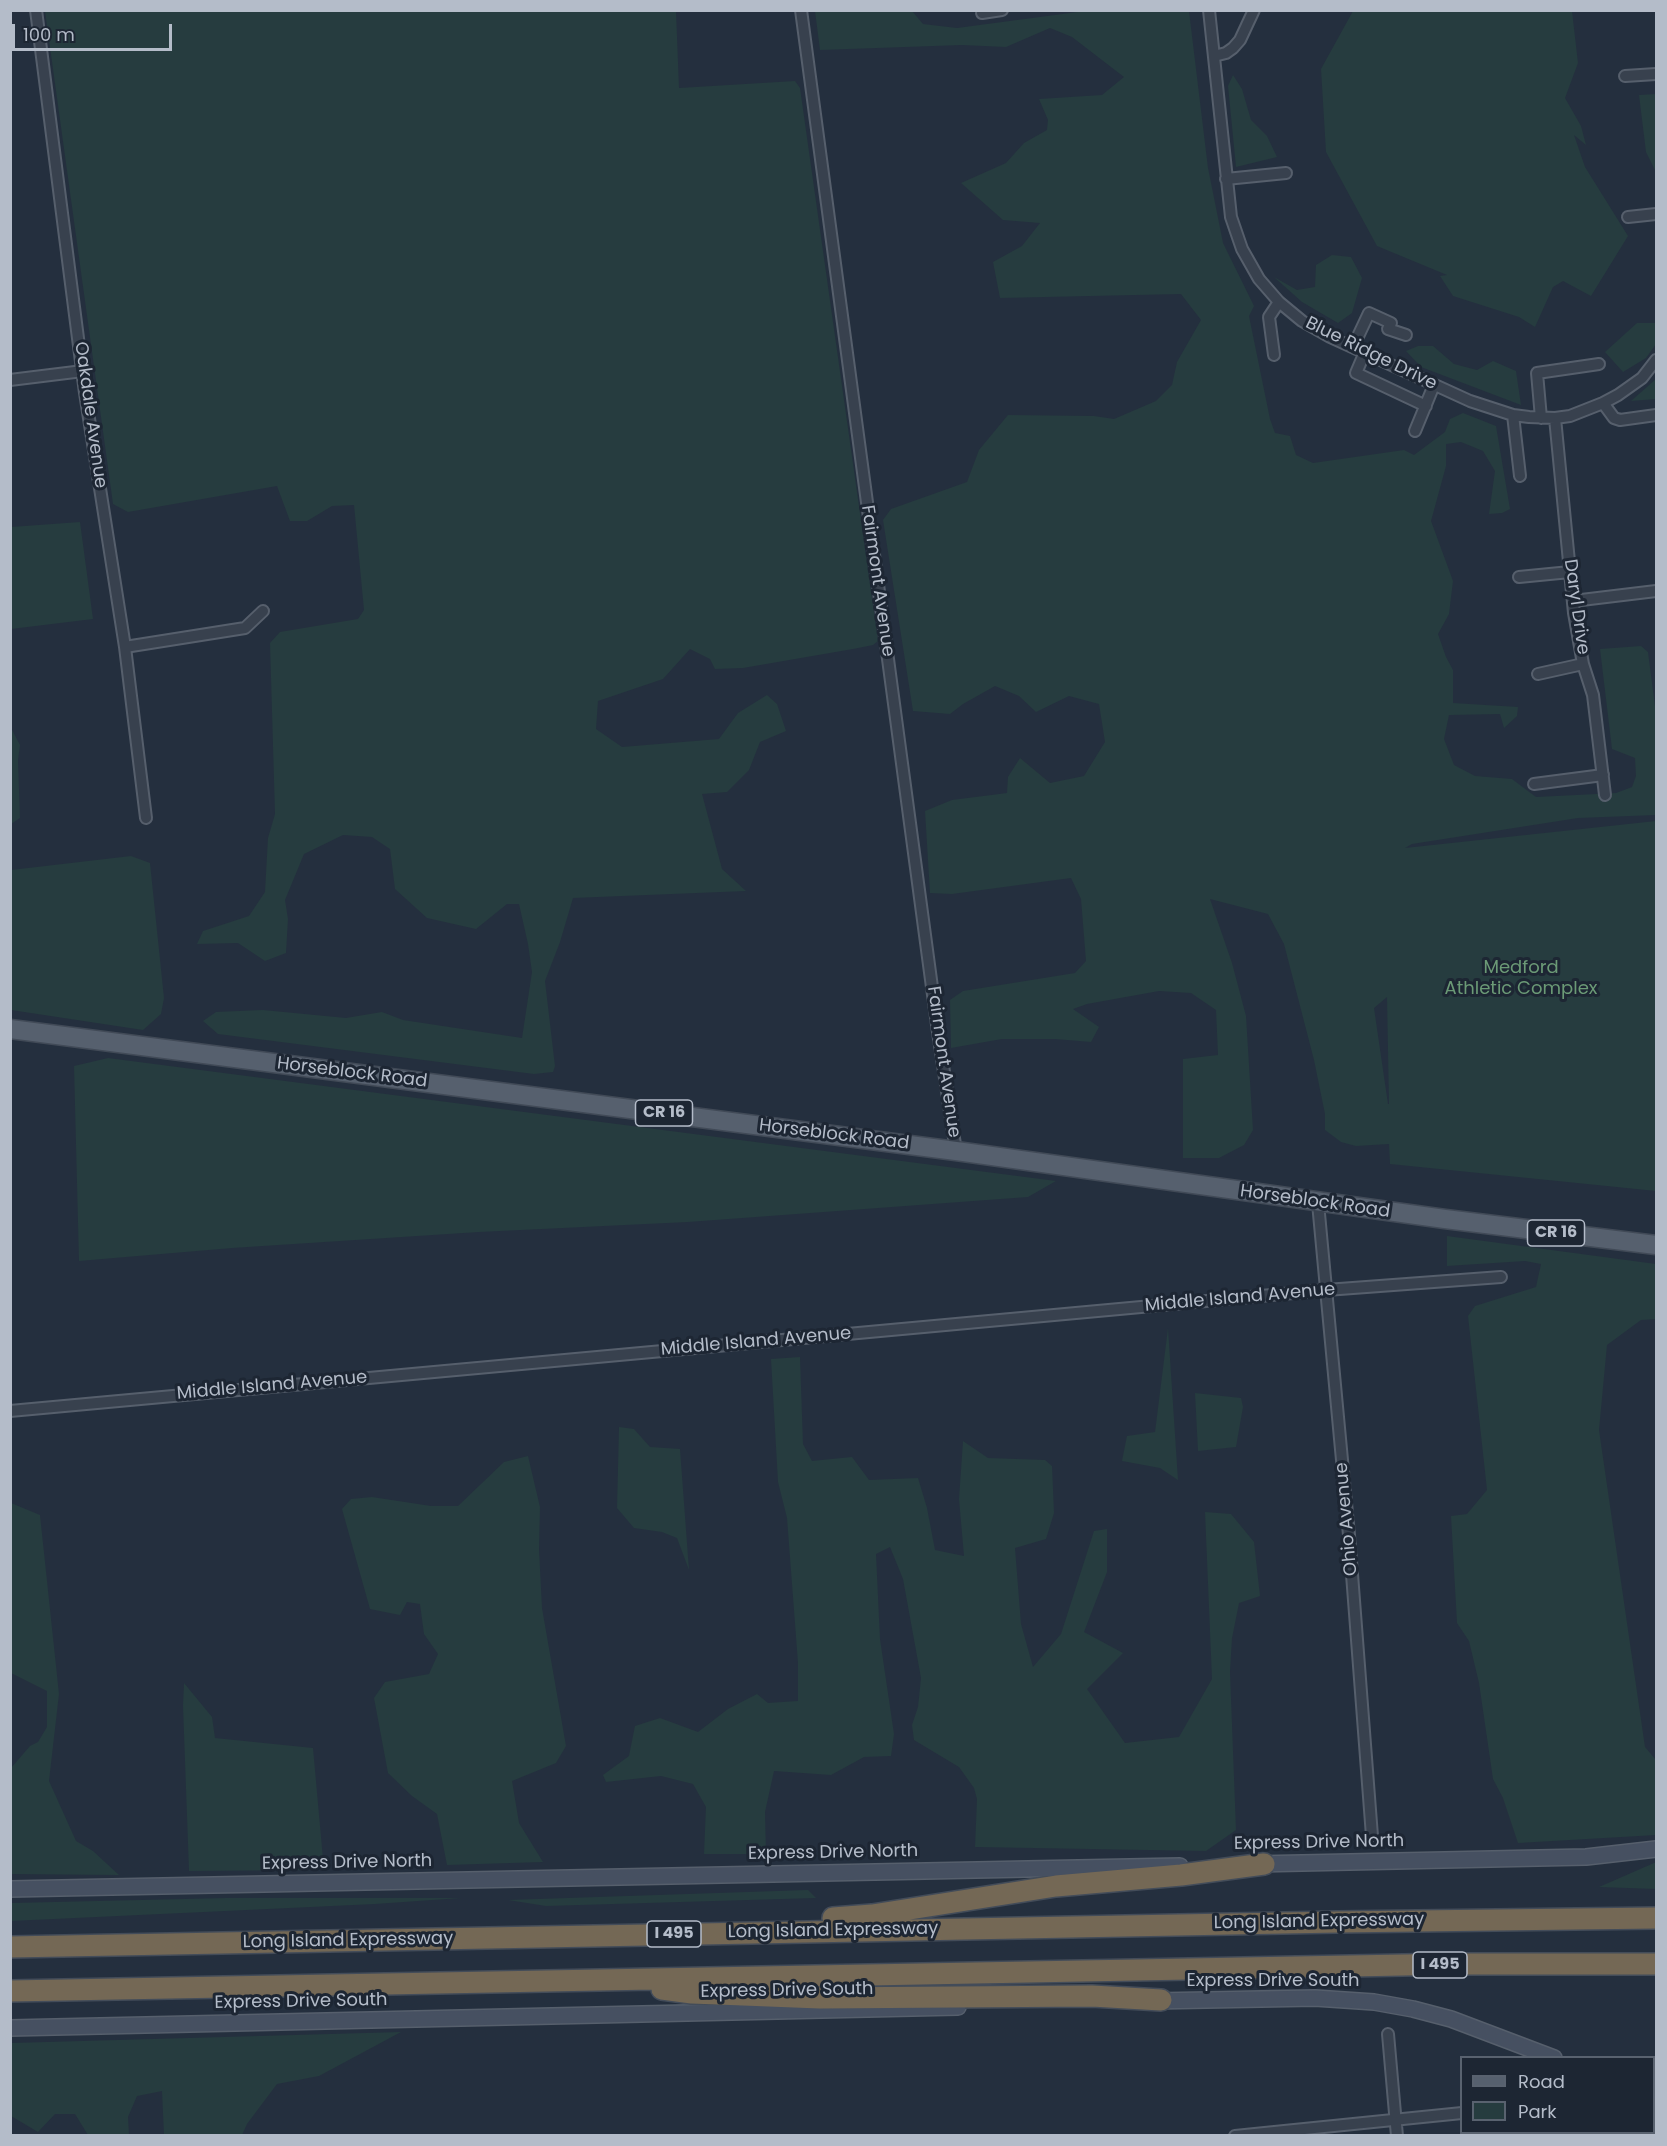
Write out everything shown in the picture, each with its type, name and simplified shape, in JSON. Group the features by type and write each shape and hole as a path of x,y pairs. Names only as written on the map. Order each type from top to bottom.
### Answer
{"highway":[{"path":"674,1934 872,1915 1056,1886 1181,1875 1264,1864"},
{"name":"Long Island Expressway","path":"10,1947 1656,1918"},
{"name":"I 495","path":"10,1991 1457,1964 1656,1964"},
{"path":"596,1979 692,1993 790,1997 862,1999 1092,1996 1161,2000"}],"main road":[{"name":"Horseblock Road","path":"10,1029 956,1151 1318,1203 1656,1245"},
{"name":"Express Drive North","path":"10,1889 1586,1857 1656,1849"},
{"name":"Express Drive South","path":"10,2028 1093,2005 1161,2000 1315,1998 1384,2003 1451,2019 1549,2056"}],"street":[{"name":"Oakdale Avenue","path":"36,10 83,371 126,647 146,818"},
{"name":"Fairmont Avenue","path":"801,10 924,930 956,1151"},
{"path":"982,13 1002,10"},
{"name":"Blue Ridge Drive","path":"1209,10 1226,180 1232,217 1242,249 1259,279 1279,302 1302,321 1434,385 1470,401 1513,415 1541,418 1570,416 1618,395 1642,378 1656,360"},
{"path":"1214,56 1226,53 1240,40 1254,10"},
{"path":"1624,76 1656,74"},
{"path":"1226,180 1286,172"},
{"path":"1628,217 1656,214"},
{"path":"1274,355 1269,317 1279,302"},
{"path":"1353,347 1369,313 1391,323 1388,329 1406,335"},
{"path":"1365,352 1356,373 1426,406"},
{"path":"1541,418 1537,373 1599,364"},
{"path":"10,380 83,371"},
{"path":"1415,431 1434,385"},
{"path":"1603,403 1614,418 1620,420 1656,416"},
{"path":"1513,415 1520,476"},
{"name":"Daryl Drive","path":"1555,418 1573,601 1583,663 1593,695 1605,795"},
{"path":"1519,577 1570,572"},
{"path":"1573,601 1656,591"},
{"path":"126,647 245,628 263,611"},
{"path":"1538,674 1583,663"},
{"path":"1534,784 1603,776"},
{"name":"Ohio Avenue","path":"1318,1203 1349,1535 1372,1836"},
{"name":"Middle Island Avenue","path":"10,1411 1326,1290 1502,1277"},
{"path":"1388,2034 1396,2136"},
{"path":"1235,2136 1460,2113"}],"green space":[{"path":"45,11 676,11 679,88 795,81 800,88 878,641 873,645 853,649 743,668 715,669 710,659 690,649 663,679 598,701 596,729 622,747 719,739 738,713 767,695 777,704 786,731 760,742 749,770 727,792 702,794 722,869 746,891 573,898 545,981 555,1066 553,1072 534,1074 218,1034 203,1021 216,1012 263,1010 346,1018 382,1012 403,1020 522,1038 532,972 528,944 519,904 507,904 476,929 427,918 395,889 390,849 372,837 343,835 304,854 285,900 288,919 286,953 265,961 238,943 197,944 203,931 249,916 265,892 268,838 275,814 270,643 280,632 358,619 364,610 354,505 332,506 307,521 290,521 277,486 128,512 113,504"},
{"name":"Medford Athletic Complex","path":"815,11 912,11 923,24 957,28 1085,11 1189,11 1208,168 1223,243 1254,306 1249,316 1270,419 1275,433 1290,436 1296,455 1313,463 1404,450 1414,455 1445,432 1450,419 1463,413 1496,426 1510,509 1502,513 1489,514 1495,471 1483,451 1461,442 1446,444 1446,466 1431,521 1453,581 1449,614 1438,634 1453,670 1453,703 1518,707 1517,716 1504,728 1500,714 1449,715 1444,739 1454,765 1475,776 1512,779 1536,797 1616,793 1632,787 1636,776 1635,758 1612,749 1600,649 1641,646 1648,652 1656,714 1656,815 1578,818 1412,844 1405,848 1656,821 1656,1191 1390,1164 1389,1144 1356,1146 1341,1142 1325,1130 1325,1114 1314,1060 1284,944 1268,914 1210,899 1232,963 1246,1016 1253,1130 1244,1145 1219,1158 1183,1158 1183,1059 1218,1055 1216,1010 1191,993 1159,991 1087,1004 1073,1009 1099,1027 1091,1042 1002,1039 951,1048 950,1000 963,991 1075,973 1086,961 1081,899 1071,878 952,894 930,893 925,811 952,800 1007,793 1008,777 1020,758 1050,783 1084,776 1105,742 1099,704 1069,696 1036,712 1019,696 995,686 950,714 913,711 883,520 891,509 967,482 979,450 1008,415 1094,416 1114,419 1156,401 1172,385 1177,362 1201,320 1181,294 1000,298 993,262 1022,246 1040,223 1003,220 961,183 1006,163 1024,143 1047,130 1048,120 1039,99 1102,95 1124,77 1072,37 1050,28 1006,47 962,45 820,50","holes":["1387,997 1389,1104 1374,1008"]},
{"path":"1353,11 1572,11 1578,63 1565,98 1581,126 1586,145 1574,135 1585,167 1628,236 1591,296 1563,281 1553,287 1535,327 1519,317 1453,296 1440,276 1447,275 1377,246 1326,152 1321,69"},
{"path":"1233,75 1242,89 1251,120 1267,136 1277,157 1236,167 1228,86"},
{"path":"1656,94 1656,172 1646,152 1639,95"},
{"path":"1332,255 1351,257 1362,278 1352,313 1338,323 1302,302 1274,277 1297,290 1315,287 1316,265"},
{"path":"1637,323 1656,323 1656,344 1646,358 1623,372 1605,352"},
{"path":"1418,346 1433,346 1454,364 1477,370 1493,361 1516,371 1521,405 1421,367 1406,351"},
{"path":"1656,379 1656,399 1631,401"},
{"path":"80,522 93,619 11,629 11,527"},
{"path":"10,726 20,745 18,760 20,818 11,824"},
{"path":"131,856 150,863 164,998 161,1014 143,1030 11,1010 11,870"},
{"path":"108,1058 1056,1181 1028,1197 688,1222 479,1232 232,1248 79,1261 74,1066"},
{"path":"1447,1236 1656,1264 1656,1319 1641,1320 1607,1345 1599,1430 1645,1747 1656,1760 1656,1835 1518,1843 1503,1798 1493,1779 1479,1683 1469,1641 1457,1623 1451,1516 1467,1514 1487,1490 1468,1316 1475,1306 1536,1287 1541,1264 1525,1261 1447,1266"},
{"path":"1168,1328 1178,1480 1160,1468 1122,1461 1127,1436 1155,1432"},
{"path":"800,1357 803,1444 812,1461 852,1457 869,1480 918,1478 927,1508 935,1550 964,1556 959,1499 963,1441 988,1458 1045,1460 1052,1466 1054,1513 1046,1539 1015,1548 1021,1624 1033,1667 1061,1634 1094,1531 1107,1529 1107,1572 1084,1632 1123,1653 1087,1689 1125,1743 1179,1737 1212,1679 1205,1512 1231,1514 1254,1542 1260,1596 1239,1603 1232,1638 1230,1672 1236,1830 1206,1851 975,1847 977,1799 974,1788 959,1767 914,1740 912,1725 918,1707 921,1678 903,1579 890,1547 876,1554 880,1639 894,1734 891,1756 864,1757 831,1775 774,1771 765,1812 766,1854 704,1854 706,1807 693,1784 661,1776 606,1782 603,1775 629,1756 635,1726 660,1718 698,1732 728,1709 757,1694 768,1703 798,1701 798,1663 787,1518 778,1482 771,1359"},
{"path":"1195,1393 1241,1398 1243,1407 1236,1447 1198,1451"},
{"path":"619,1427 634,1429 650,1447 680,1449 689,1570 677,1538 662,1532 634,1528 617,1508"},
{"path":"528,1456 540,1507 539,1549 542,1608 566,1746 556,1763 512,1781 519,1823 543,1862 447,1865 437,1814 412,1796 388,1773 374,1698 385,1682 429,1674 438,1654 424,1634 420,1604 407,1602 400,1615 370,1609 342,1509 351,1499 372,1497 431,1506 458,1506 504,1462"},
{"path":"11,1503 40,1515 59,1694 49,1781 76,1841 93,1851 119,1875 11,1874 11,1768 30,1746 38,1742 47,1727 47,1691 11,1673"},
{"path":"184,1683 212,1717 215,1738 313,1748 324,1870 189,1871"},
{"path":"1656,1863 1656,1889 1599,1887"},
{"path":"808,1890 816,1898 546,1906 508,1900"},
{"path":"227,1898 461,1898 11,1921 11,1903"},
{"path":"401,2032 319,2076 277,2084 247,2124 242,2135 164,2135 162,2091 137,2096 128,2117 129,2135 88,2135 75,2114 55,2114 38,2132 11,2116 11,2043"}]}
